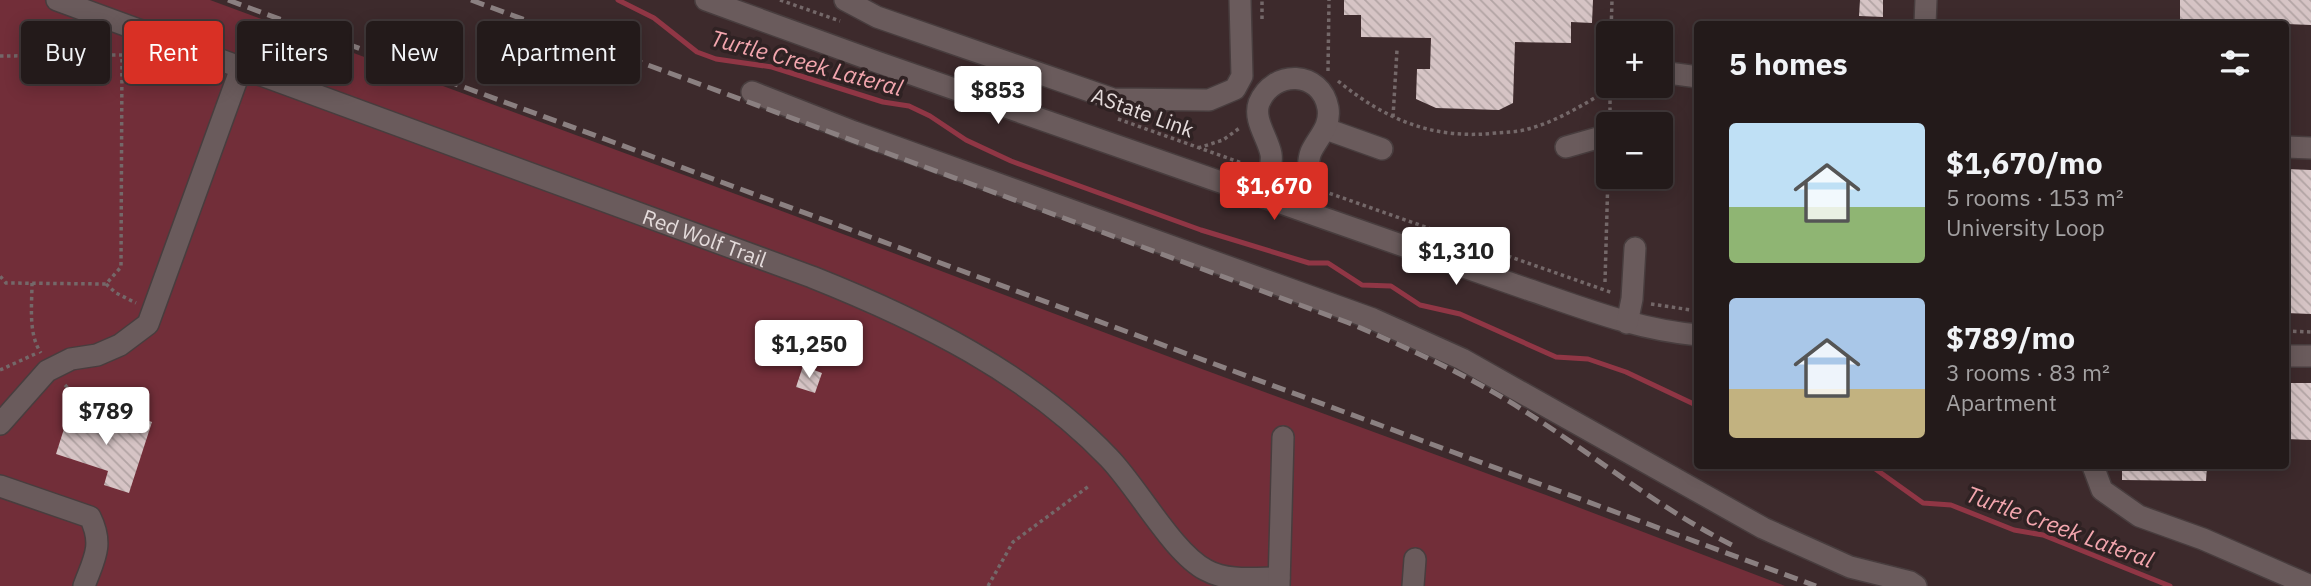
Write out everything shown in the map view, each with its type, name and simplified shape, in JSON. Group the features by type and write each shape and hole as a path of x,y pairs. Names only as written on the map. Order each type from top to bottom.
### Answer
{"street":[{"name":"Red Wolf Trail","path":"57,0 237,67"},
{"path":"706,0 751,7 877,62 1627,323 1694,335"},
{"path":"845,0 877,17 1113,99 1195,100 1209,100 1235,89 1242,76 1240,0"},
{"path":"1925,21 1926,0"},
{"path":"1673,74 1694,76"},
{"path":"1262,196 1271,156 1258,118 1258,106 1267,89 1281,80 1294,77 1309,80 1321,90 1328,109 1326,130 1311,153 1317,186 1299,209"},
{"path":"0,424 47,371 71,359 97,355 121,345 148,324 237,79"},
{"name":"Red Wolf Trail","path":"285,84 813,276 931,329 1039,397 1075,426 1110,459 1176,544 1204,570 1219,576 1279,582"},
{"path":"752,92 854,132 1373,319 1462,359 1763,528 1850,567 1910,582 1916,586"},
{"path":"1326,130 1382,149"},
{"path":"1566,147 1596,138"},
{"path":"2289,147 2311,148"},
{"path":"1627,323 1632,299 1635,248"},
{"path":"2289,356 2311,356"},
{"path":"1279,582 1283,436"},
{"path":"2094,469 2102,490 2139,516 2203,539 2311,586"},
{"path":"0,485 90,517 97,531 98,549 84,586"},
{"path":"1412,586 1415,559"}],"path":[{"path":"780,0 849,24"},
{"path":"1329,0 1330,80"},
{"path":"1611,21 1612,0"},
{"path":"1393,117 1397,50"},
{"path":"0,55 122,55 121,267 106,284"},
{"path":"1321,68 1376,109 1408,124 1455,135 1527,130 1570,113 1596,96"},
{"name":"AState Link","path":"1113,118 1268,173"},
{"path":"1198,148 1223,140 1236,132 1246,119"},
{"path":"1317,186 1632,299 1694,310"},
{"path":"1605,282 1608,189"},
{"path":"0,276 6,283 106,284 130,301 153,310"},
{"path":"32,283 32,323 36,346 47,362"},
{"path":"2289,331 2311,332"},
{"path":"0,370 40,352"},
{"path":"63,383 72,392 76,411"},
{"path":"988,586 1013,542 1089,486"}],"shaded area":[{"path":"0,0 2311,0 2311,586 0,586"},
{"path":"0,0 210,0 267,21 237,21 237,84 352,84 352,52 366,58 366,84 438,84 1785,586 0,586"}],"building":[{"path":"1344,0 1593,0 1592,23 1571,22 1571,43 1515,42 1513,103 1499,110 1436,108 1416,99 1417,69 1430,69 1431,38 1361,37 1361,15 1344,15"},
{"path":"1860,0 1883,0 1883,17 1859,16"},
{"path":"2180,0 2311,0 2311,25 2289,24 2289,21 2180,20"},
{"path":"2289,169 2311,170 2311,314 2289,313"},
{"path":"803,366 822,373 815,393 796,387"},
{"path":"2289,383 2311,383 2311,440 2289,439"},
{"path":"69,413 123,430 128,414 152,422 129,493 104,485 108,471 56,454"},
{"path":"2122,469 2207,469 2206,481 2122,480"}],"waterway":[{"name":"Turtle Creek Lateral","path":"618,0 654,18 697,52 716,59 772,67 883,102 909,106 930,116 966,140 1011,161 1201,230 1309,263 1328,263 1362,285 1391,286 1420,305 1460,314 1556,357 1588,359 1626,372 1694,404"},
{"name":"Turtle Creek Lateral","path":"1875,469 1923,503 1951,505 2014,530 2043,535 2170,586"}],"railway":[{"path":"228,0 1816,586"},
{"path":"471,0 1349,323 1439,364 1505,399 1656,501 1738,548"}]}
